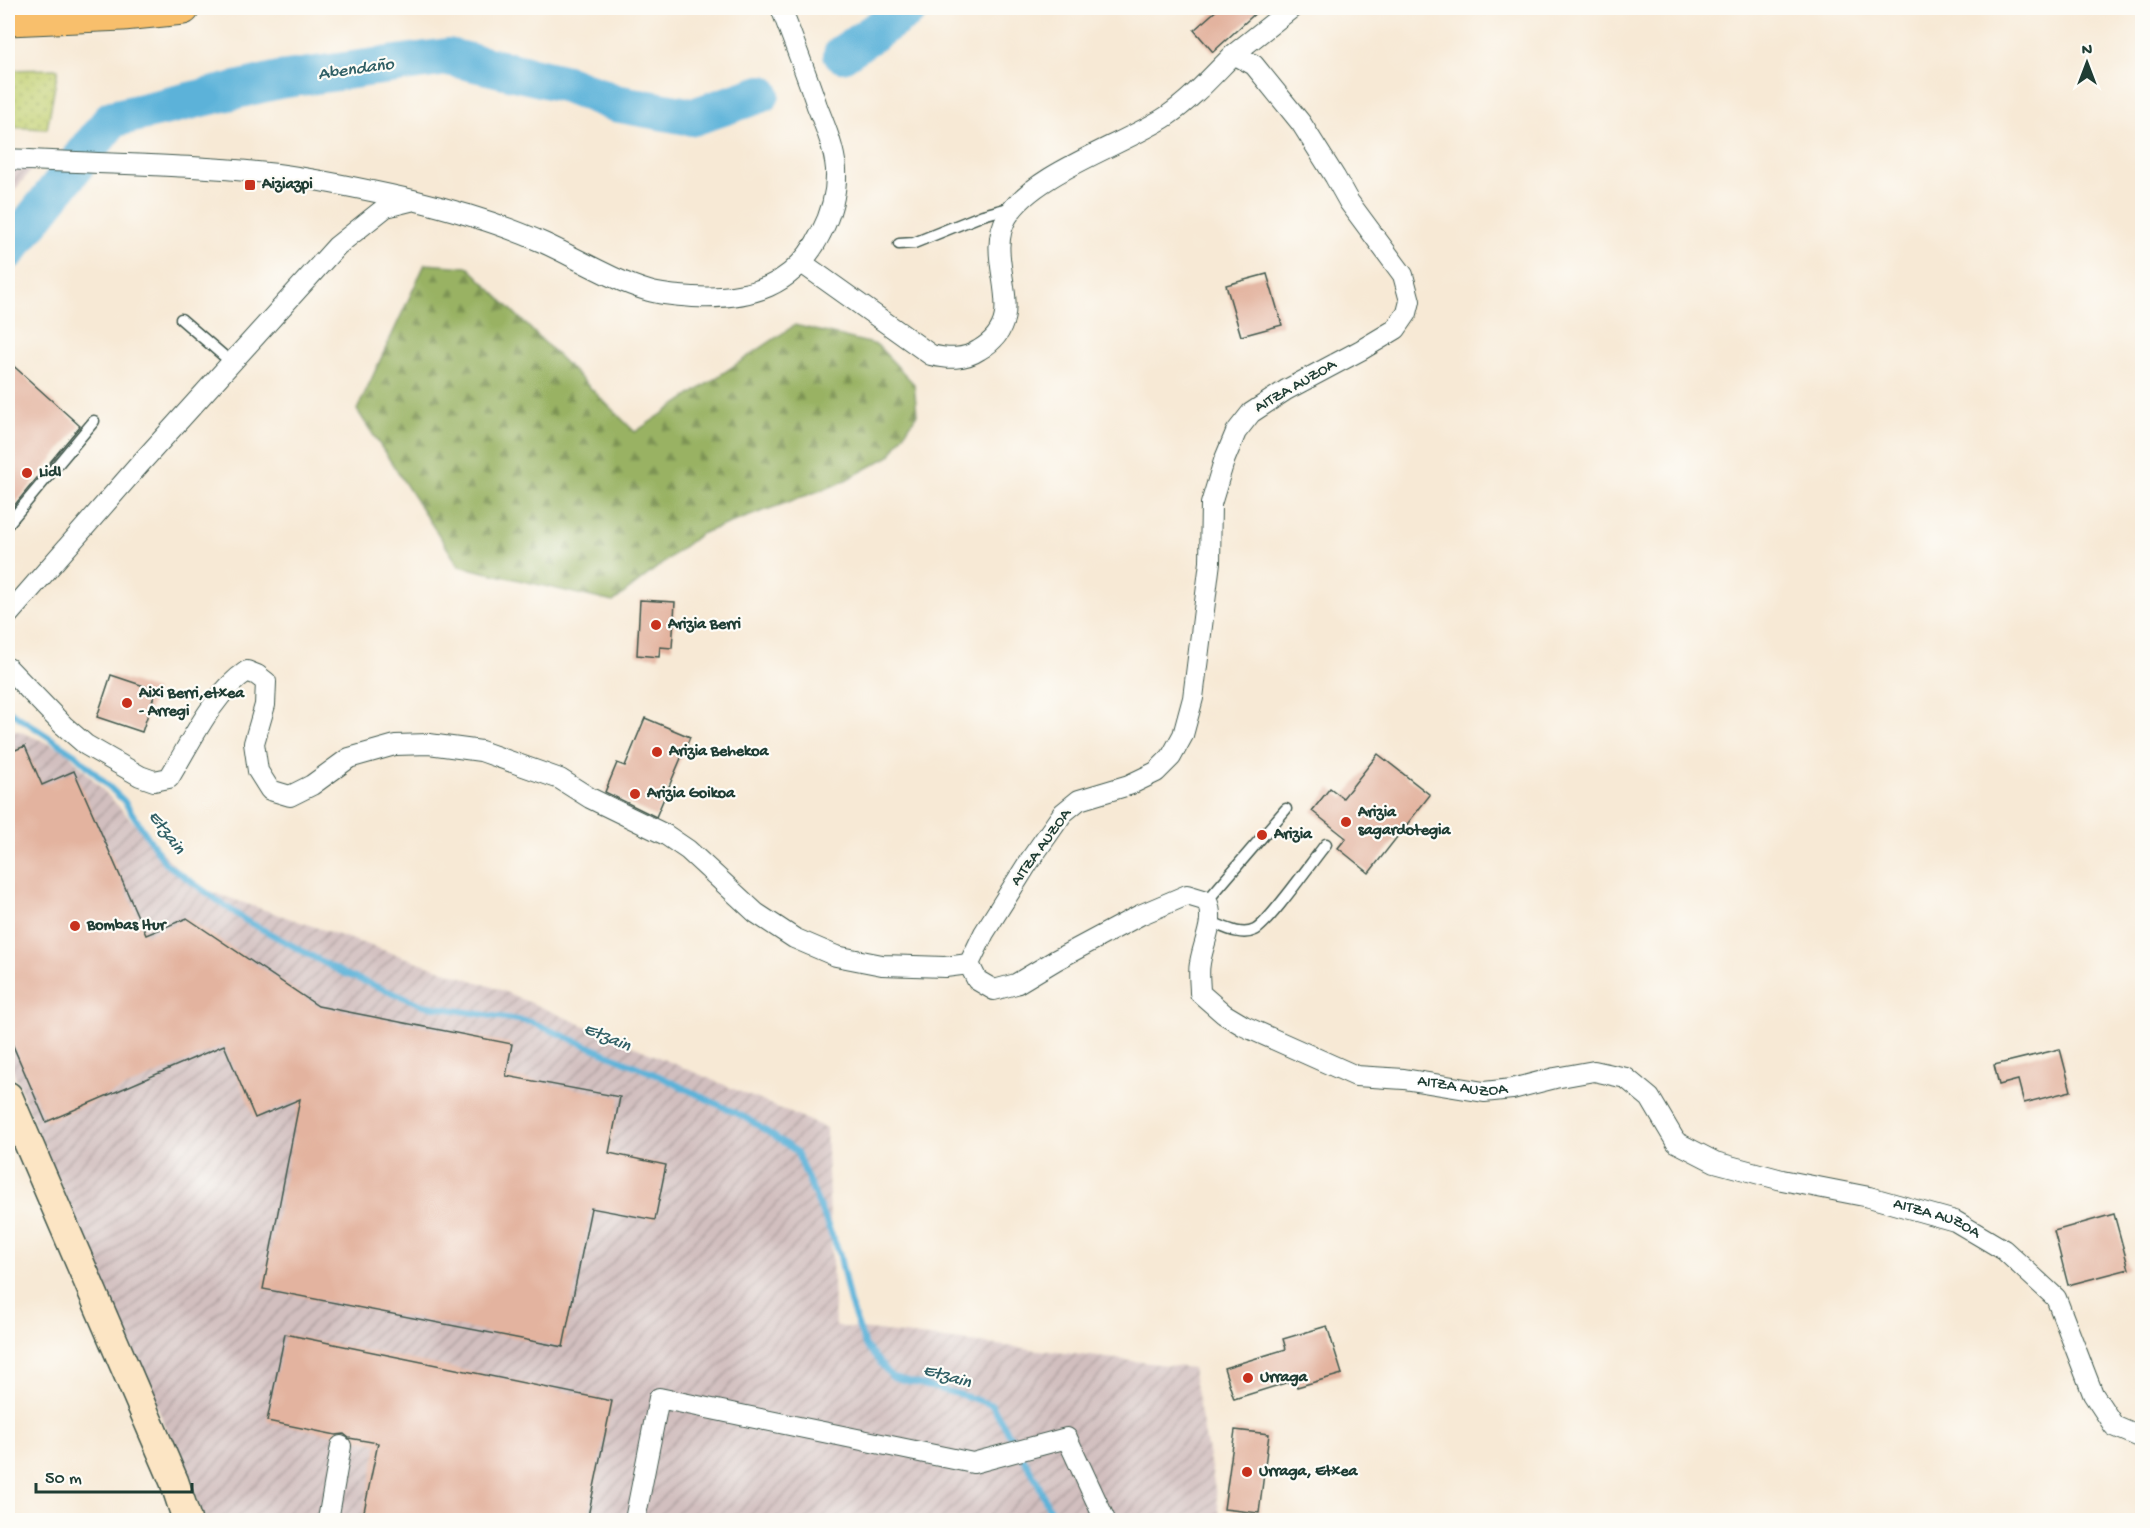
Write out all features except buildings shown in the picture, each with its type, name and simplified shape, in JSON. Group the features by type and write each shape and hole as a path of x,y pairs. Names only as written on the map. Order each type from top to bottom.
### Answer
{"highway":[{"path":"8,19 123,14 183,8"}],"street":[{"path":"16,160 156,165 278,174 351,187 458,211 504,226 630,285 660,293 712,298 740,296 764,289 787,277 802,263 817,243 826,224 836,186 836,167 825,127 781,8"},
{"path":"802,263 931,354 943,358 971,355 991,341 1004,321 1007,298 998,250 1002,227 1015,207 1045,182 1167,116 1195,93 1234,54 1292,8"},
{"name":"AITZA AUZOA","path":"969,964 984,933 1028,863 1064,813 1079,800 1130,784 1156,772 1171,757 1183,735 1193,698 1210,562 1211,504 1236,432 1251,413 1286,390 1396,329 1407,313 1410,301 1403,275 1349,202 1300,123 1254,65 1234,54"},
{"path":"8,615 337,246 386,207 414,201"},
{"path":"8,668 63,726 86,745 140,776 154,781 169,778 219,695 234,679 247,671 266,682 265,705 254,743 258,771 270,790 290,796 312,784 349,758 395,745 429,744 481,751 560,779 590,798 666,835 688,850 756,913 794,938 836,956 882,965 945,967 969,964 977,980 994,990 1016,984 1140,915 1186,895 1207,901"},
{"name":"AITZA AUZOA","path":"1207,901 1211,910 1211,922 1200,965 1200,993 1224,1014 1244,1026 1356,1076 1404,1079 1484,1092 1512,1089 1594,1071 1626,1078 1650,1098 1676,1142 1715,1162 1782,1180 1869,1197 1955,1221 2004,1250 2056,1298 2093,1394 2114,1426 2142,1438"},
{"path":"8,1096 174,1481 187,1521"},
{"path":"634,1521 659,1398 973,1462 1067,1438 1105,1521"},
{"path":"328,1521 341,1446"}],"lane":[{"path":"899,244 914,243 982,215 1015,207"},
{"path":"181,319 232,363"},
{"path":"8,524 94,421"},
{"path":"1207,901 1286,809"},
{"path":"1211,922 1235,932 1255,930 1269,916 1326,844"}],"shaded area":[{"path":"8,151 46,153 8,198"},
{"path":"8,728 65,750 194,886 498,989 826,1128 835,1326 1192,1368 1221,1520 201,1520 194,1491 39,1137 8,1058"}],"green space":[{"path":"58,69 47,129 8,127 8,70"},
{"path":"425,264 468,267 635,432 795,325 877,345 914,384 917,414 890,456 838,484 700,534 613,602 459,566 357,410"}],"waterway":[{"name":"Abendaño","path":"842,54 910,8"},
{"name":"Abendaño","path":"8,251 112,119 279,80 448,57 567,84 615,103 693,117 761,94"},
{"name":"Etzain","path":"8,710 76,755 124,801 165,863 245,920 343,973 423,1005 531,1022 659,1076 748,1119 796,1151 839,1252 850,1303 865,1345 892,1377 992,1405 1037,1481 1054,1520"}],"place":[{"name":"Aiziazpi","path":"250,185"},
{"name":"Lidl","path":"27,473"},
{"name":"Arizia Berri","path":"656,625"},
{"name":"Aixi Berri,etxea - Arregi","path":"127,703"},
{"name":"Arizia Behekoa","path":"657,752"},
{"name":"Arizia Goikoa","path":"635,794"},
{"name":"Arizia sagardotegia","path":"1346,822"},
{"name":"Arizia","path":"1262,835"},
{"name":"Bombas Itur","path":"75,926"},
{"name":"Urraga","path":"1248,1378"},
{"name":"Urraga, Etxea","path":"1247,1472"}]}
